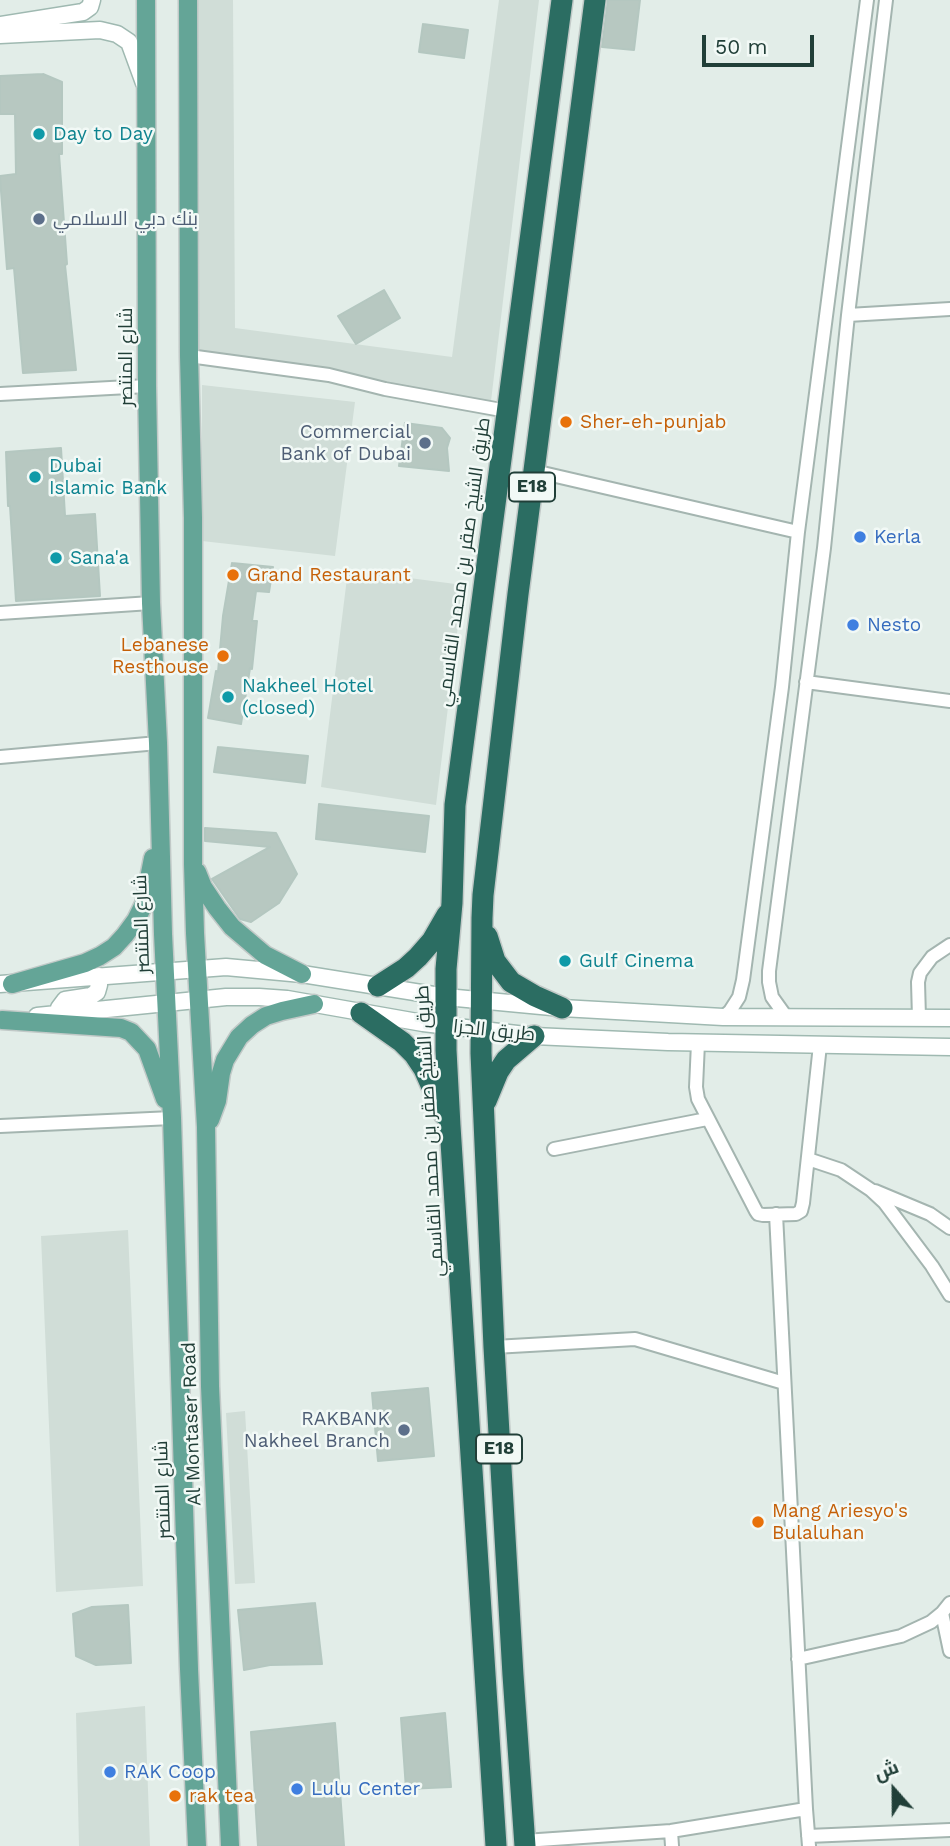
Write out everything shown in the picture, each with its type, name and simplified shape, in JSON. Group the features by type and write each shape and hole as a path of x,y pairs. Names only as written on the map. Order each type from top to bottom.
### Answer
{"highway":[{"name":"طريق الشيخ صقر بن محمد القاسمي","path":"496,1846 450,1126 446,969 452,903 455,805 562,0"},
{"name":"E18","path":"525,1844 494,1347 483,1109 482,918 518,594 595,0"},
{"path":"378,986 418,957 432,941 452,903"},
{"path":"482,918 495,961 511,982 562,1008"},
{"path":"361,1013 402,1042 414,1054 425,1069 450,1126"},
{"path":"483,1109 498,1072 511,1055 534,1036"}],"main road":[{"name":"شارع المنتصر","path":"146,0 146,386 151,603 197,1846"},
{"path":"188,0 193,864 200,1000"},
{"path":"6,984 85,963 114,947 125,935 144,904 160,816"},
{"path":"193,864 203,887 232,928 265,955 302,974"},
{"name":"Al Montaser Road","path":"200,1000 206,1127 211,1387 230,1846"},
{"path":"206,1127 217,1101 225,1060 239,1037 266,1016 314,1004"},
{"path":"1,1020 121,1028 131,1032 147,1049 172,1118"}],"street":[{"path":"0,25 83,12 90,7 92,0"},
{"path":"723,1017 730,1011 742,988 749,939 782,687 798,532 867,0"},
{"path":"787,1018 769,990 769,971 824,548 848,315 886,0"},
{"path":"0,35 100,30 117,34 129,42 146,88"},
{"path":"848,315 950,309"},
{"path":"189,355 329,375 385,389 507,411"},
{"path":"0,394 146,386"},
{"path":"534,471 798,532"},
{"path":"0,613 151,603"},
{"path":"806,682 950,701"},
{"path":"0,757 158,743"},
{"path":"749,939 773,940"},
{"path":"919,1018 920,972 932,957 950,945"},
{"name":"طريق الجزا","path":"6,984 226,967 302,974 446,997 562,1008 723,1017 950,1018"},
{"path":"58,1015 65,1000 94,995 99,989 99,976"},
{"name":"طريق الجزا","path":"1,1020 200,1000 259,997 446,1026 534,1036 698,1043 950,1047"},
{"path":"698,1043 698,1099 756,1212 763,1215 796,1214 801,1211 820,1045"},
{"path":"0,1126 172,1118"},
{"path":"554,1149 708,1119"},
{"path":"808,1159 841,1170 871,1189 911,1205 950,1228"},
{"path":"871,1189 896,1216 950,1295"},
{"path":"775,1214 809,1841 950,1830"},
{"path":"494,1347 635,1339 784,1383"},
{"path":"798,1659 901,1636 923,1626 946,1608"},
{"path":"946,1608 950,1651"},
{"path":"525,1844 671,1831 806,1809"},
{"path":"671,1831 672,1846"}],"shaded area":[{"path":"179,0 233,0 235,328 452,357 499,0 539,0 491,401 449,393 186,359"},
{"path":"202,385 355,402 335,556 202,541"},
{"path":"348,570 463,585 436,805 321,787"},
{"path":"128,1230 143,1586 56,1592 41,1236"},
{"path":"245,1411 255,1583 235,1584 226,1413"},
{"path":"145,1706 150,1846 79,1846 76,1713"}],"building":[{"path":"608,0 640,0 634,50 602,47"},
{"path":"423,24 468,30 464,58 419,52"},
{"path":"43,74 62,82 62,154 59,154 65,265 76,370 23,373 14,268 7,269 0,178 16,174 15,114 0,114 0,76"},
{"path":"384,290 400,318 356,344 338,316"},
{"name":"Commercial Bank of Dubai","path":"405,423 442,428 450,438 447,448 449,471 399,466"},
{"name":"Sana'a","path":"61,448 65,516 95,514 100,596 16,601 6,452"},
{"path":"232,563 273,567 269,592 256,591 252,621 257,621 252,669 250,668 241,724 208,718 216,671 218,672 223,616"},
{"path":"218,747 308,756 305,783 214,772"},
{"path":"319,804 429,816 425,852 316,839"},
{"path":"205,828 276,833 297,874 279,903 251,922 240,919 212,879 270,847 205,841"},
{"name":"RAKBANK Nakheel Branch","path":"428,1388 434,1456 378,1461 372,1393"},
{"path":"315,1603 322,1664 270,1665 244,1670 238,1610"},
{"path":"128,1605 131,1663 96,1665 76,1656 73,1614 92,1607"},
{"path":"445,1713 451,1787 406,1789 401,1718"},
{"name":"Lulu Center","path":"335,1723 344,1846 258,1846 251,1732"}],"place":[{"name":"Day to Day","path":"39,134"},
{"name":"بنك دبي الاسلامي","path":"39,219"},
{"name":"Sher-eh-punjab","path":"566,422"},
{"name":"Commercial Bank of Dubai","path":"425,443"},
{"name":"Dubai Islamic Bank","path":"35,477"},
{"name":"Kerla","path":"860,537"},
{"name":"Sana'a","path":"56,558"},
{"name":"Grand Restaurant","path":"233,575"},
{"name":"Nesto","path":"853,625"},
{"name":"Lebanese Resthouse","path":"223,656"},
{"name":"Nakheel Hotel (closed)","path":"228,697"},
{"name":"Gulf Cinema","path":"565,961"},
{"name":"RAKBANK Nakheel Branch","path":"404,1430"},
{"name":"Mang Ariesyo's Bulaluhan","path":"758,1522"},
{"name":"RAK Coop","path":"110,1772"},
{"name":"Lulu Center","path":"297,1789"},
{"name":"rak tea","path":"175,1796"}]}
